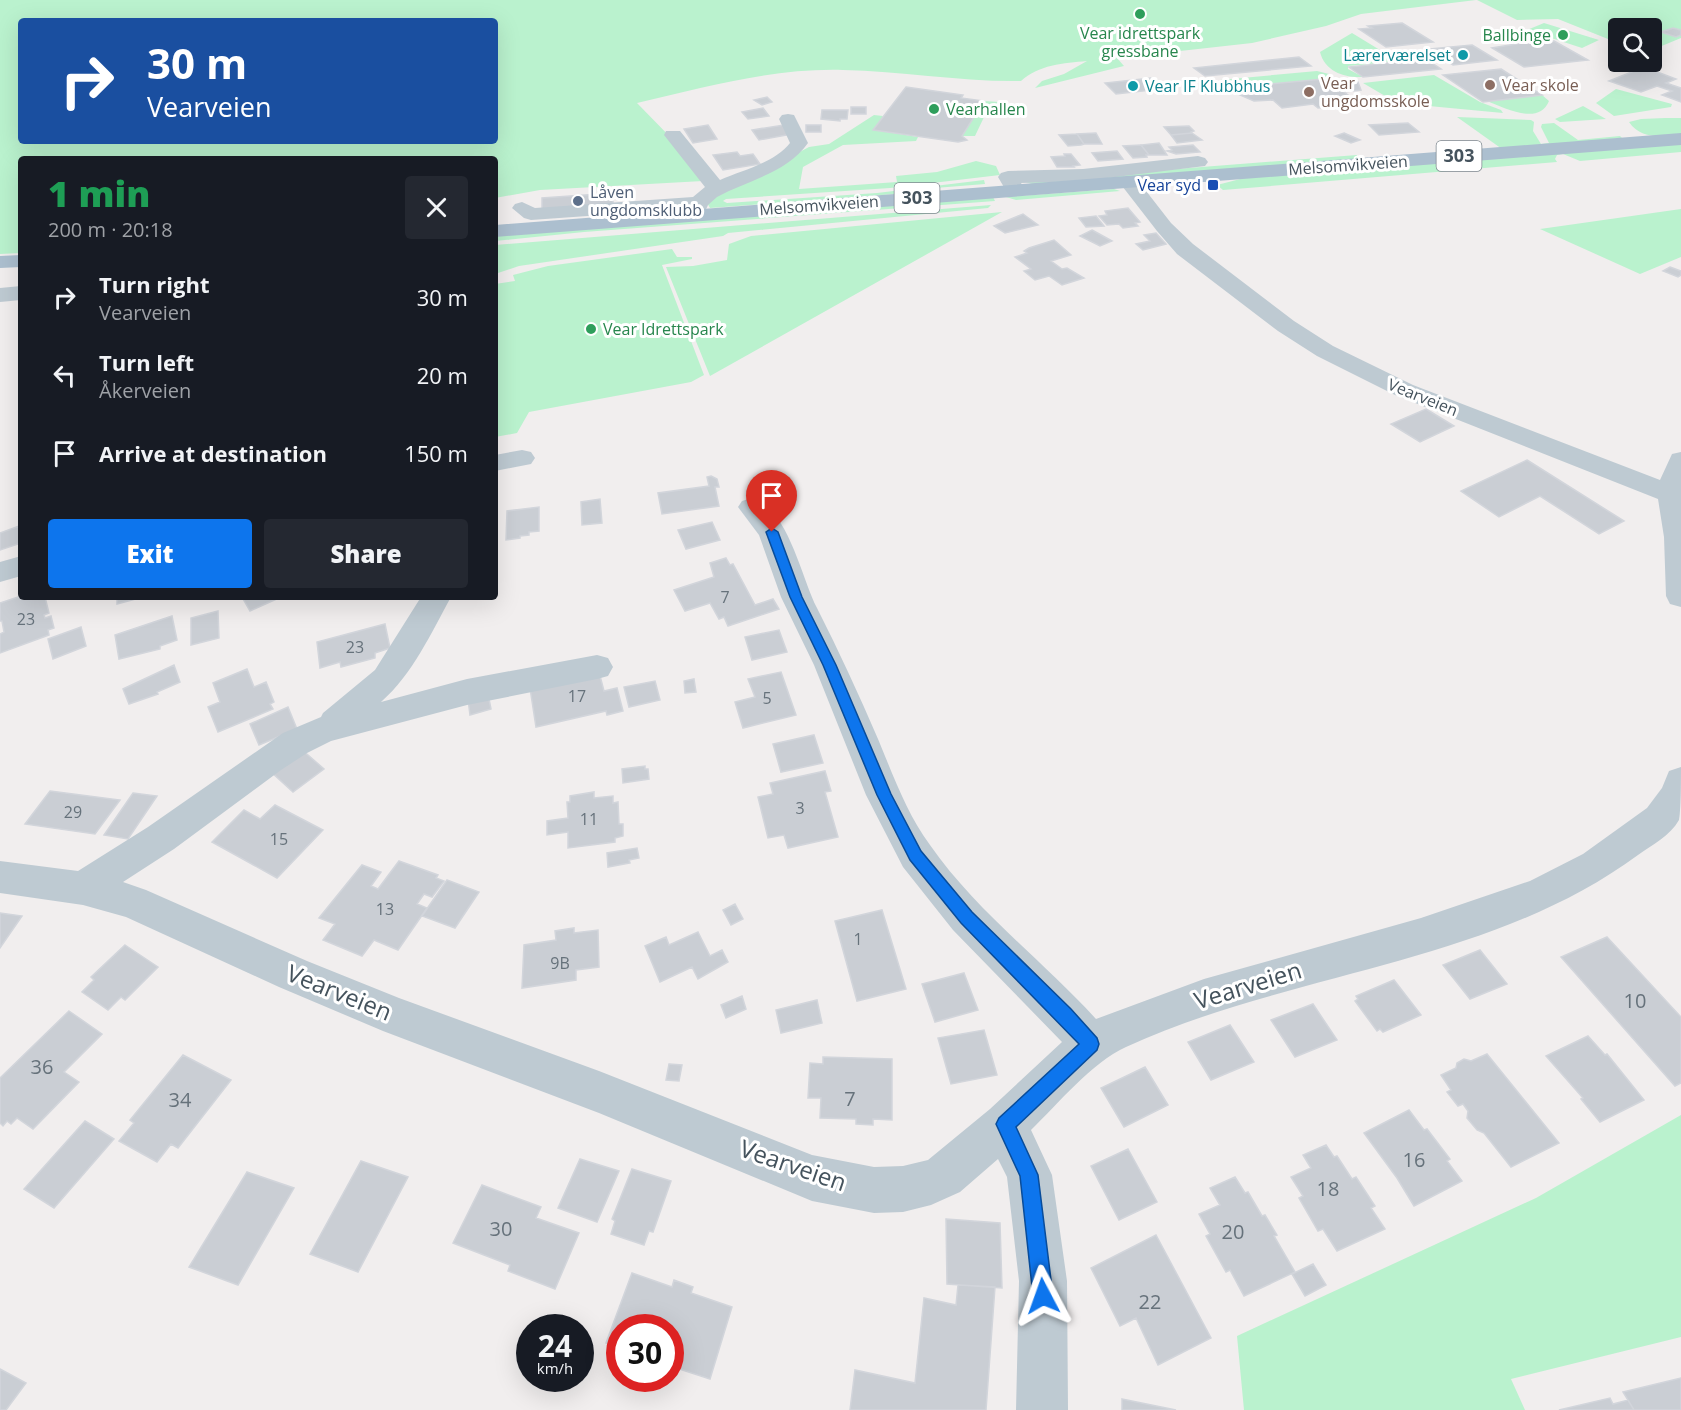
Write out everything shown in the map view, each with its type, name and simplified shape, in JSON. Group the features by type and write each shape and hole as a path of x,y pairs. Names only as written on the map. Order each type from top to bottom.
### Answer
{"main road":[{"name":"Melsomvikveien","path":"498,231 697,208 1015,190 1681,139"},
{"path":"0,262 18,261"}],"street":[{"name":"Melsomvikveien","path":"522,208 531,214 654,204 697,208 717,189 777,161 798,147 799,143 788,119"},
{"path":"673,135 717,189"},
{"path":"1015,190 1008,177 1083,175 1198,162"},
{"name":"Vearveien","path":"1129,182 1164,227 1185,249 1286,326 1325,351 1404,390 1671,494"},
{"path":"0,295 18,293"},
{"path":"498,462 522,458"},
{"path":"1681,460 1674,475 1671,494 1678,537 1681,596"},
{"path":"752,507 772,532 796,597 830,665 884,795 916,856 967,918 1065,1015 1091,1044"},
{"path":"0,572 18,567"},
{"path":"323,730 386,679 434,600"},
{"path":"83,888 161,838 269,759 323,730 467,692 597,667"},
{"name":"Vearveien","path":"0,877 83,888 133,902 271,964 386,1012 599,1092 812,1178 874,1190 903,1189 944,1176 1005,1124 1091,1044 1113,1032 1204,998 1421,936 1543,893 1596,865 1660,819 1678,793 1681,781"},
{"path":"1005,1124 1029,1175 1042,1281 1042,1410"}],"green space":[{"path":"0,0 1476,0 1361,14 1326,26 1252,43 1117,58 1124,66 1035,88 1042,81 1064,74 1087,61 1043,68 1021,81 843,70 791,72 739,80 637,103 677,144 703,181 540,190 498,197 498,156 18,156 18,253 0,254"},
{"path":"1477,0 1681,0 1681,38 1662,46 1662,18 1608,18 1608,39 1558,19 1517,20"},
{"name":"Ballbinge","path":"1544,23 1599,40 1582,48 1527,30"},
{"path":"1352,33 1398,61 1348,66 1348,69 1363,77 1343,75 1331,69 1320,52"},
{"path":"1317,71 1329,74 1331,78 1240,87 1220,80"},
{"path":"1434,75 1503,113 1397,103 1363,83"},
{"path":"1616,89 1672,104 1671,107 1614,116 1596,103"},
{"path":"1542,95 1549,101 1538,113 1530,114 1512,111 1487,101"},
{"path":"984,101 999,102 985,115 975,136 962,136"},
{"path":"1583,106 1606,119 1560,122 1555,119"},
{"path":"874,115 883,116 874,130 918,137 916,141 843,145 803,167 799,189 897,182 896,176 937,172 976,161 996,166 1000,175 890,188 723,201 727,203 877,193 984,180 985,184 935,188 908,193 710,208 706,201 809,147 829,144"},
{"path":"1457,117 1531,120 1534,122 1533,131 1541,144 1549,143 1541,127 1542,124 1554,123 1578,140 1620,136 1622,138 1502,149"},
{"path":"1681,118 1681,135 1652,136 1640,132 1629,122 1641,119"},
{"path":"1681,144 1681,152 1580,161 1563,154 1557,155 1555,159 1557,162 1223,190 1217,185 1248,177"},
{"path":"1357,155 1357,159 1032,184 1023,181"},
{"path":"1114,189 1120,191 1016,200 1006,197"},
{"path":"993,197 995,201 584,232 498,241 498,236"},
{"path":"991,205 988,208 728,233 723,236 519,266 498,273 498,245"},
{"path":"1681,209 1681,257 1640,274 1540,229"},
{"path":"1002,212 710,376 666,267 693,266 727,260 729,244 751,236"},
{"name":"Vear Idrettspark","path":"672,249 677,257 692,257 692,259 662,265 704,375 691,382 529,412 517,433 498,436 498,284 515,281 513,275 548,266"},
{"path":"1681,1115 1681,1337 1511,1379 1525,1410 1244,1410 1237,1336 1536,1198"}],"building":[{"path":"1402,23 1433,42 1386,47 1359,29 1372,28 1368,26"},
{"path":"1673,28 1681,30 1681,35 1676,37 1662,32"},
{"path":"1554,41 1588,60 1524,67 1492,48 1522,43"},
{"name":"Lærerværelset","path":"1472,45 1497,60 1453,65 1429,49"},
{"path":"1299,57 1311,66 1205,76 1194,68"},
{"path":"1426,59 1441,69 1363,77 1349,67"},
{"path":"1501,69 1542,95 1483,102 1443,75"},
{"path":"1632,72 1657,72 1676,79 1666,83 1681,88 1681,102 1662,95 1672,91 1657,86 1641,92 1609,81"},
{"name":"Vear IF Klubbhus","path":"1151,78 1161,89 1116,94 1105,83"},
{"path":"1334,78 1342,84 1358,82 1361,90 1344,92 1355,100 1325,103 1329,107 1318,108 1313,104 1282,108 1273,100 1254,101 1240,95 1256,93 1248,86"},
{"name":"Vearhallen","path":"906,87 963,95 961,98 984,101 962,136 967,140 958,142 873,130"},
{"path":"767,97 772,102 762,105 754,100"},
{"path":"851,107 866,107 866,114 851,114"},
{"path":"763,108 769,116 748,119 742,112"},
{"path":"822,110 848,110 847,119 840,119 840,121 821,119"},
{"path":"1408,123 1419,132 1379,135 1369,125"},
{"path":"708,125 717,139 693,143 684,129"},
{"path":"784,125 792,134 759,140 752,130"},
{"path":"806,125 821,125 821,132 806,132"},
{"path":"1189,126 1194,131 1192,133 1171,135 1164,127"},
{"path":"1096,133 1102,144 1084,144 1077,134"},
{"path":"1192,133 1202,140 1177,143 1171,135"},
{"path":"1344,133 1360,140 1351,143 1335,136"},
{"path":"1077,134 1084,144 1068,146 1059,135"},
{"path":"1159,143 1167,155 1149,155 1141,145"},
{"path":"1141,145 1149,155 1146,155 1147,157 1133,158 1123,146"},
{"path":"1193,145 1200,152 1176,154 1167,151 1172,150 1169,147"},
{"path":"1117,151 1123,159 1098,161 1092,153"},
{"path":"737,152 740,156 753,154 760,164 723,170 713,155"},
{"path":"1064,154 1071,154 1080,165 1057,167 1051,157 1065,156"},
{"name":"Låven ungdomsklubb","path":"613,193 613,204 542,209 542,198"},
{"path":"1128,208 1140,222 1135,223 1138,226 1123,228 1119,224 1107,225 1099,216 1107,215 1105,211"},
{"path":"1023,214 1038,225 1005,233 994,226"},
{"path":"1096,216 1104,226 1086,227 1079,218"},
{"path":"1092,230 1112,241 1100,246 1080,236"},
{"path":"1156,233 1166,244 1143,250 1136,244 1150,241 1144,235"},
{"path":"1054,240 1071,255 1051,261 1062,269 1067,268 1084,278 1062,285 1049,276 1035,280 1024,271 1031,269 1015,257 1027,253 1024,251 1029,248"},
{"path":"1670,267 1681,271 1681,275 1678,277 1663,271"},
{"path":"1426,409 1454,426 1420,442 1391,424"},
{"path":"1527,460 1624,521 1599,534 1540,496 1499,517 1461,491"},
{"path":"707,477 717,479 719,487 715,487 719,506 662,514 658,493 709,486"},
{"path":"600,499 602,523 582,525 581,502"},
{"path":"539,507 539,531 506,540 507,511"},
{"path":"712,522 720,540 686,549 678,530"},
{"path":"18,526 18,544 0,550 0,533"},
{"path":"726,558 730,565 733,564 755,605 773,599 779,609 728,626 724,617 719,619 710,603 685,611 674,590 714,577 710,563"},
{"path":"18,597 18,600 46,600 49,613 44,615 45,618 51,616 54,628 48,630 49,635 0,653 0,634 4,632 2,621 0,621 0,603"},
{"path":"117,600 132,600 117,604"},
{"path":"244,600 274,600 250,611"},
{"path":"218,611 219,638 191,645 191,618"},
{"path":"172,616 177,640 160,646 160,649 119,659 115,635"},
{"path":"385,624 390,648 375,653 375,658 341,667 340,662 320,668 317,642"},
{"path":"81,627 86,646 53,659 48,639"},
{"path":"779,630 787,652 752,660 745,637"},
{"path":"174,665 180,682 157,692 158,694 129,704 123,689"},
{"path":"247,669 254,687 266,682 274,702 270,704 273,709 218,732 208,707 220,702 213,683"},
{"path":"599,672 604,691 617,688 623,711 607,715 606,711 536,727 530,688"},
{"path":"781,672 796,715 743,728 735,702 755,697 748,679"},
{"path":"694,679 696,692 685,693 684,681"},
{"path":"655,681 660,700 629,707 624,687"},
{"path":"488,694 491,709 470,715 468,699"},
{"path":"288,707 297,729 259,745 250,724"},
{"path":"814,735 823,763 781,772 773,744"},
{"path":"300,748 324,769 293,792 269,770"},
{"path":"645,766 645,769 648,769 649,779 623,783 622,769"},
{"path":"825,771 831,791 825,792 838,837 788,848 784,835 768,838 758,797 773,794 770,783"},
{"path":"50,791 120,800 95,834 25,824"},
{"path":"594,792 594,798 613,796 613,803 618,802 619,824 623,824 623,836 615,838 615,842 568,848 568,832 547,835 547,821 568,818 567,802 570,802 570,796"},
{"path":"133,793 157,796 128,839 104,835"},
{"path":"275,805 323,830 277,878 212,842 244,810 260,819"},
{"path":"637,848 639,858 629,860 630,863 608,867 607,853"},
{"path":"399,861 438,875 436,878 444,881 432,897 424,894 417,904 427,908 398,950 374,940 362,956 323,940 335,924 319,918 362,865 381,872 371,886 378,889"},
{"path":"447,880 479,892 455,928 422,916"},
{"path":"735,904 743,919 731,925 723,910"},
{"path":"882,910 906,989 857,1001 835,921"},
{"path":"0,913 22,916 0,948"},
{"path":"574,928 574,933 598,930 599,967 576,970 576,980 522,988 524,945 556,940 555,931"},
{"path":"698,932 710,956 722,950 728,962 698,979 692,967 660,982 645,946 666,937 669,945"},
{"path":"1607,937 1681,1017 1681,1083 1675,1086 1561,957"},
{"path":"125,945 158,967 125,1000 121,997 108,1010 82,992 94,980 91,977"},
{"path":"1480,950 1507,984 1470,999 1443,965"},
{"path":"964,973 978,1010 935,1022 922,984"},
{"path":"1394,980 1421,1015 1383,1032 1380,1029 1377,1031 1355,1001 1358,999 1356,996"},
{"path":"742,996 746,1009 726,1018 721,1005"},
{"path":"817,1000 822,1023 781,1033 776,1010"},
{"path":"1313,1004 1337,1040 1295,1057 1271,1020"},
{"path":"69,1011 102,1034 64,1072 79,1082 33,1129 17,1118 11,1124 7,1121 3,1126 0,1123 0,1078"},
{"path":"1230,1025 1254,1062 1211,1080 1188,1042"},
{"path":"984,1030 997,1075 951,1084 938,1038"},
{"path":"1588,1036 1605,1055 1607,1054 1644,1100 1600,1122 1581,1099 1583,1098 1546,1056"},
{"path":"1487,1054 1559,1143 1511,1167 1484,1133 1477,1130 1467,1118 1468,1111 1463,1104 1458,1106 1447,1092 1451,1090 1441,1075 1456,1068 1457,1063 1464,1059 1471,1061"},
{"path":"183,1055 231,1080 178,1148 171,1144 157,1162 119,1141 134,1123 130,1120"},
{"path":"823,1057 892,1059 892,1120 873,1119 873,1125 856,1124 856,1119 820,1118 821,1098 808,1098 810,1063 823,1064"},
{"path":"669,1064 682,1065 679,1081 666,1080"},
{"path":"1145,1067 1168,1105 1124,1127 1101,1088"},
{"path":"1409,1110 1450,1159 1447,1161 1462,1181 1414,1206 1364,1133"},
{"path":"85,1121 114,1139 54,1208 24,1189"},
{"path":"1326,1145 1334,1157 1337,1156 1352,1179 1356,1177 1375,1206 1371,1208 1385,1229 1337,1251 1323,1229 1318,1231 1299,1198 1303,1196 1291,1177 1311,1168 1303,1155"},
{"path":"1128,1149 1157,1202 1119,1220 1091,1166"},
{"path":"580,1159 619,1171 597,1222 558,1208"},
{"path":"361,1161 408,1177 358,1272 310,1254"},
{"path":"632,1169 671,1181 653,1232 649,1231 644,1245 611,1234 615,1221 612,1219"},
{"path":"247,1172 294,1188 238,1285 189,1267"},
{"path":"1235,1177 1245,1193 1248,1192 1262,1216 1265,1215 1277,1235 1274,1236 1295,1272 1244,1296 1230,1270 1226,1272 1206,1236 1210,1234 1199,1214 1220,1205 1210,1188"},
{"path":"482,1185 541,1207 536,1218 579,1233 555,1289 508,1271 510,1265 453,1243"},
{"path":"946,1219 1000,1223 1002,1288 947,1284"},
{"path":"1156,1235 1211,1338 1158,1365 1136,1318 1120,1326 1091,1268"},
{"path":"1313,1264 1326,1285 1305,1296 1292,1274"},
{"path":"632,1273 672,1287 674,1280 693,1287 691,1293 732,1307 710,1379 684,1371 684,1314 617,1314"},
{"path":"958,1285 995,1287 986,1410 850,1410 855,1370 915,1383 924,1298 956,1305"},
{"path":"0,1369 26,1383 6,1410 0,1410"},
{"path":"1681,1378 1681,1410 1634,1410 1623,1392"},
{"path":"1610,1398 1613,1404 1628,1400 1634,1410 1559,1410"},
{"path":"1122,1399 1176,1410 1122,1410"}],"place":[{"name":"Vear idrettspark gressbane","path":"1140,14"},
{"name":"Ballbinge","path":"1563,35"},
{"name":"Lærerværelset","path":"1463,55"},
{"name":"Vear skole","path":"1490,85"},
{"name":"Vear IF Klubbhus","path":"1133,86"},
{"name":"Vear ungdomsskole","path":"1309,92"},
{"name":"Vearhallen","path":"934,109"},
{"name":"Vear syd","path":"1213,185"},
{"name":"Låven ungdomsklubb","path":"578,201"},
{"name":"Vear Idrettspark","path":"591,329"}],"route":[{"path":"772,532 796,597 830,665 884,795 916,856 967,918 1065,1015 1091,1044 1005,1124 1029,1175 1043,1296"}]}
